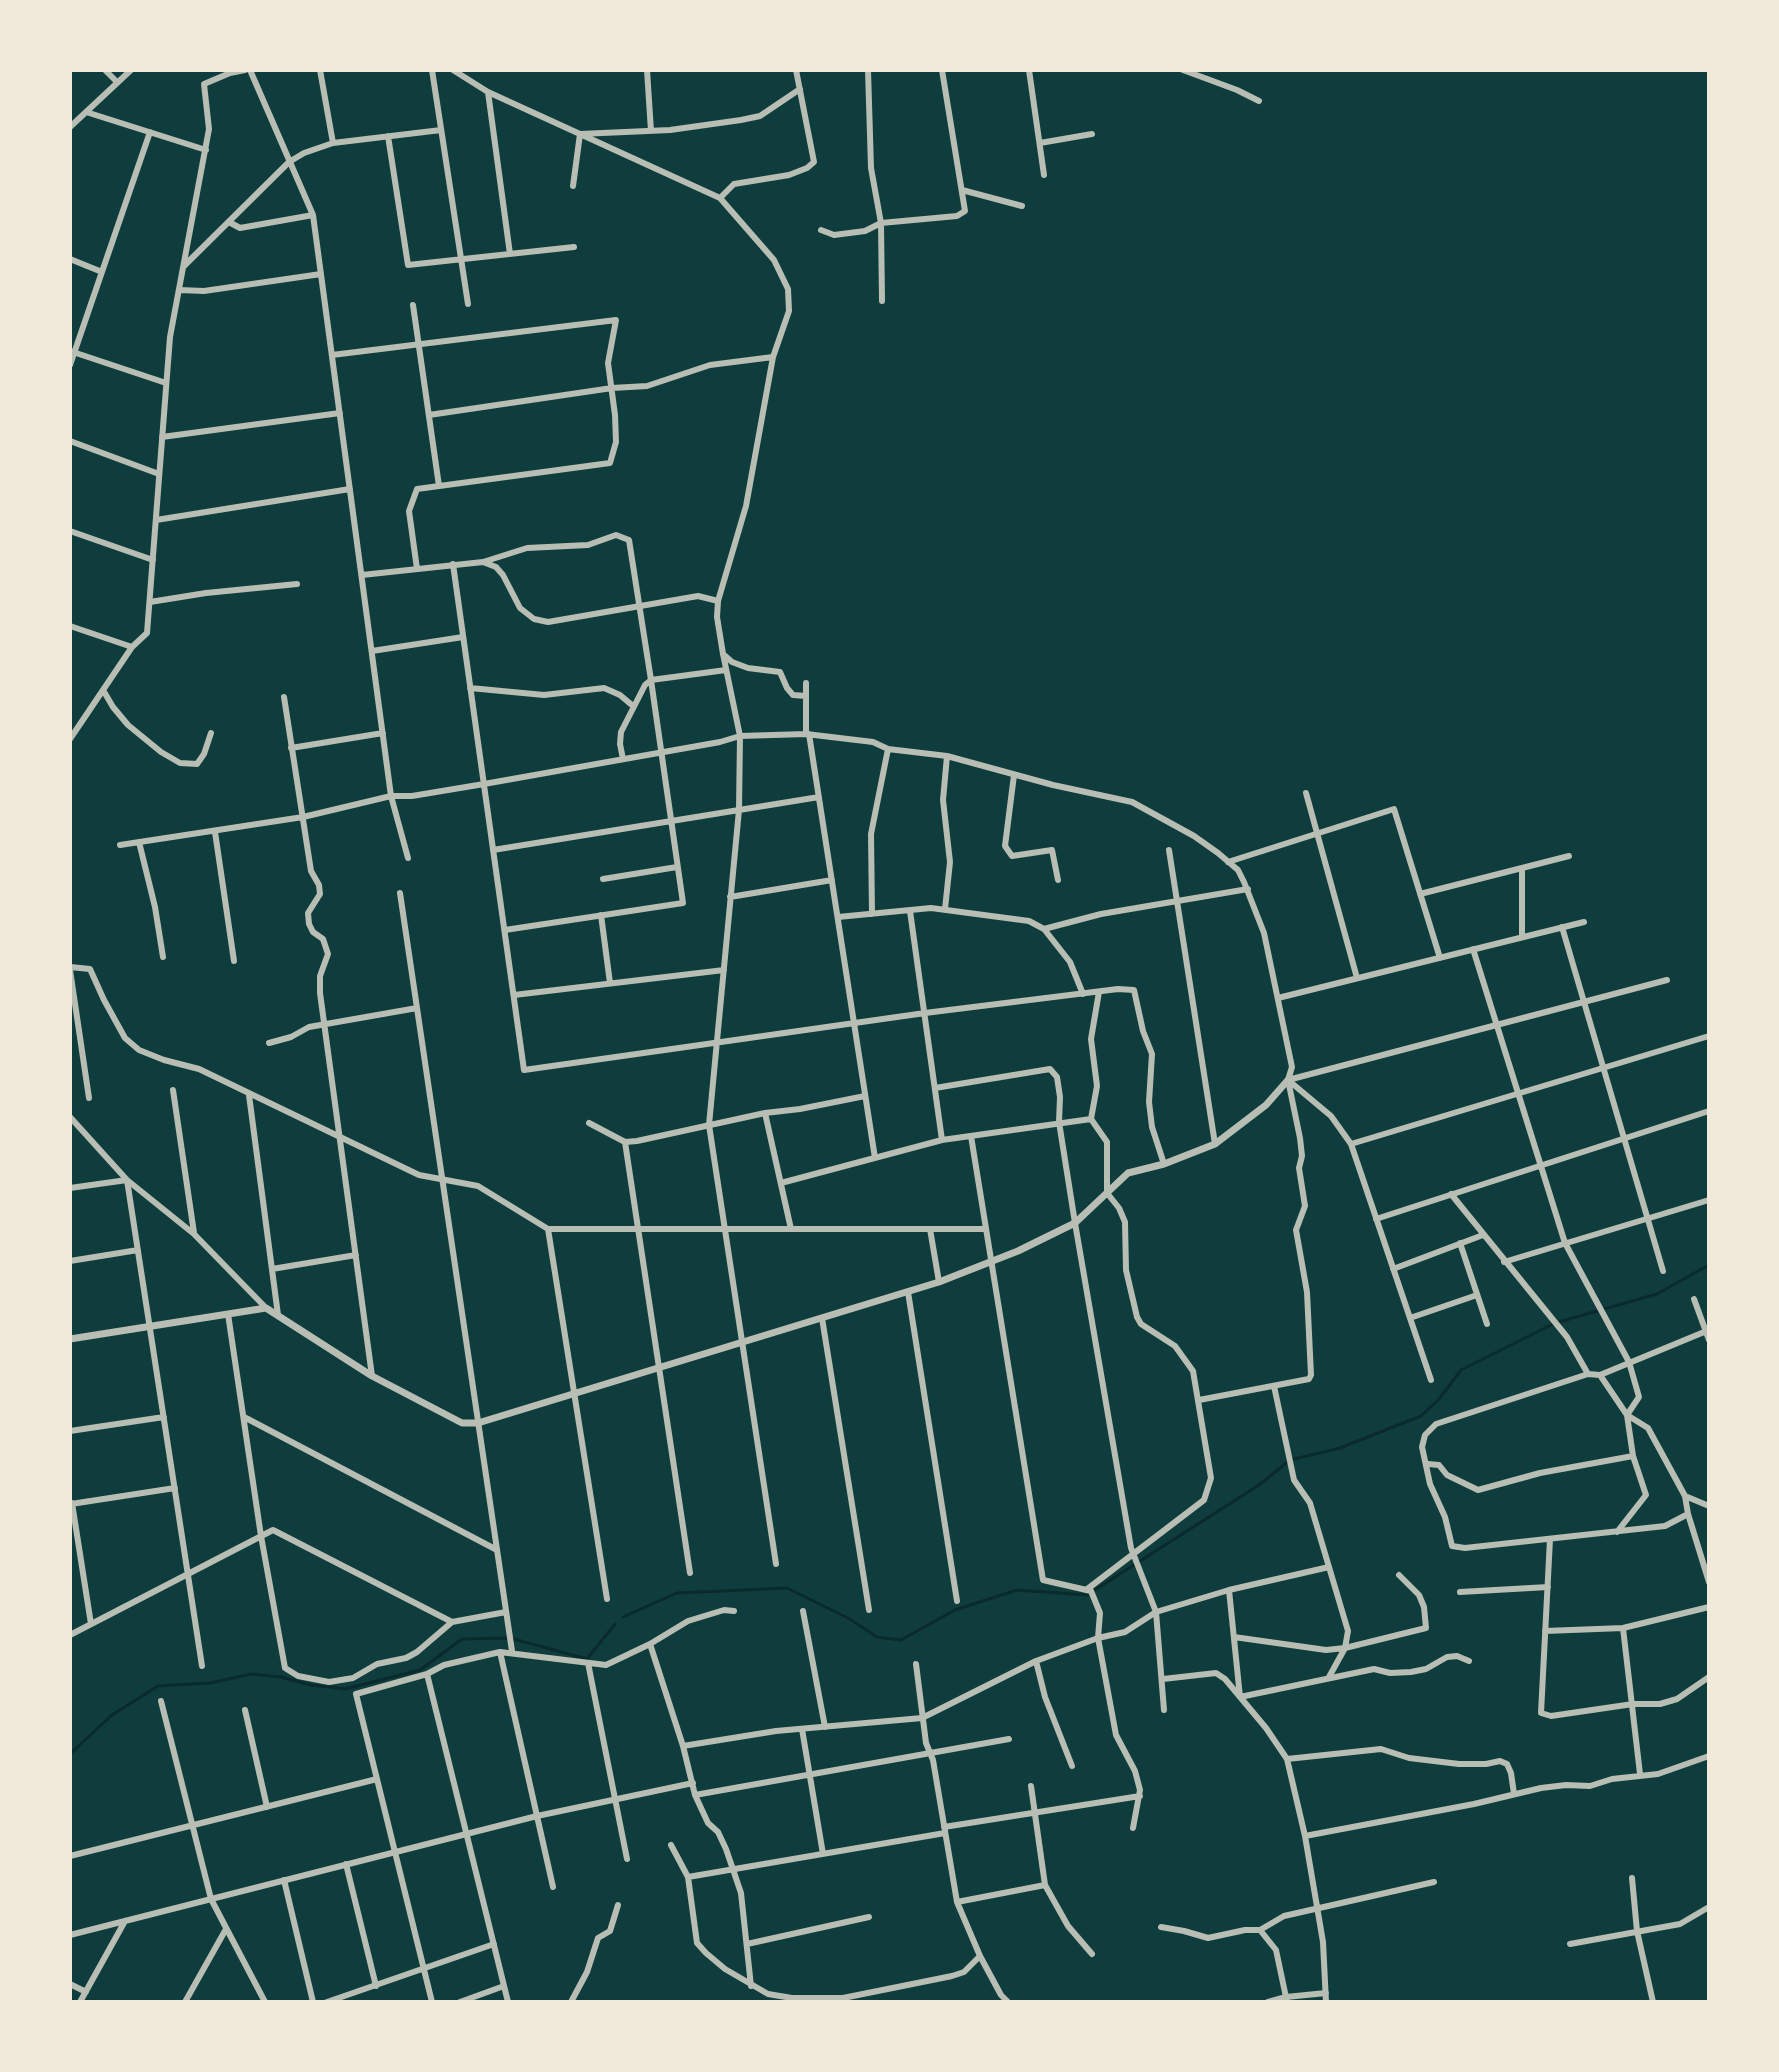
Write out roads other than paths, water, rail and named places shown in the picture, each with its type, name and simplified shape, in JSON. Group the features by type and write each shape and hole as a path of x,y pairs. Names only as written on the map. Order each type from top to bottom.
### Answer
{"street":[{"path":"105,70 117,82"},
{"path":"70,127 131,70"},
{"path":"70,739 132,647 147,633 170,337 209,129 204,84 230,73 247,70 313,215 391,796 408,858"},
{"path":"320,70 333,143"},
{"path":"432,70 468,304"},
{"path":"453,70 488,92 720,198 774,260 788,289 789,311 773,357 746,506 718,601 717,617 723,654 740,736 739,810 709,1125 776,1564"},
{"path":"647,70 651,131"},
{"path":"720,198 734,184 789,175 814,162 796,70"},
{"path":"868,70 871,168 881,223 882,301"},
{"path":"821,230 834,235 865,231 881,223 957,216 965,211 942,70"},
{"path":"1029,70 1044,175"},
{"path":"1183,70 1259,101"},
{"path":"580,134 651,131 760,116 800,89"},
{"path":"488,92 510,254"},
{"path":"86,112 206,150"},
{"path":"184,266 289,162 304,153 333,143 441,130"},
{"path":"70,365 150,132"},
{"path":"573,186 580,134"},
{"path":"1040,143 1092,134"},
{"path":"388,136 408,265 574,247"},
{"path":"962,190 1022,206"},
{"path":"229,222 240,228 313,215"},
{"path":"70,259 102,272"},
{"path":"179,290 204,291 321,274"},
{"path":"413,305 439,486"},
{"path":"332,355 616,320 608,363 616,442 610,463 417,489 409,511 417,569"},
{"path":"72,352 166,383"},
{"path":"429,415 612,388 647,386 710,365 773,357"},
{"path":"162,437 340,413"},
{"path":"70,441 159,474"},
{"path":"156,520 350,489"},
{"path":"70,531 153,560"},
{"path":"362,575 483,562 527,548 588,545 606,537 623,536 629,540 683,903 505,930"},
{"path":"483,562 496,567 503,575 520,608 534,619 548,622 698,596 718,601"},
{"path":"453,564 524,1070 925,1013 1134,990 1143,1031 1152,1054 1149,1102 1152,1127 1164,1164"},
{"path":"150,602 297,584"},
{"path":"70,626 132,647"},
{"path":"372,651 463,637"},
{"path":"723,654 732,662 748,668 780,672 793,695 806,696"},
{"path":"623,759 621,732 633,706 651,680 726,670"},
{"path":"806,683 808,734 875,1158"},
{"path":"470,688 544,695 604,688 620,695 633,706"},
{"path":"103,690 128,725 180,763 197,764 211,733"},
{"path":"284,697 311,871 320,894 311,904 309,924 313,932 323,939 328,954 320,976 372,1376"},
{"path":"70,719 81,723"},
{"path":"291,748 383,733"},
{"path":"70,1117 127,1180 194,1234 266,1308 372,1376 462,1423 478,1423 908,1292 991,1261 1075,1223 1128,1173 1164,1164 1215,1144 1266,1105 1288,1080 1292,1067 1264,933 1238,870 1194,836 1132,802 947,756 808,734 740,736 484,784 412,796 391,796 303,817 120,845"},
{"path":"872,914 871,834 888,749"},
{"path":"945,909 950,862 943,800 947,756"},
{"path":"1014,775 1005,846 1012,856 1052,850 1058,880"},
{"path":"1306,793 1357,978"},
{"path":"493,850 819,797"},
{"path":"1228,862 1394,809 1440,958"},
{"path":"215,832 234,961"},
{"path":"139,842 163,957"},
{"path":"1169,850 1215,1144"},
{"path":"1420,894 1569,856"},
{"path":"603,879 677,867"},
{"path":"1522,868 1522,937"},
{"path":"730,897 832,880"},
{"path":"1044,929 1101,914 1248,889"},
{"path":"400,893 512,1651"},
{"path":"838,917 945,909 1029,921 1044,929 1070,962 1083,994"},
{"path":"910,911 942,1140"},
{"path":"601,915 610,983"},
{"path":"1278,998 1584,922"},
{"path":"1562,927 1663,1271"},
{"path":"1473,949 1565,1243 1629,1362 1639,1397 1627,1415 1633,1456 1646,1495 1617,1532"},
{"path":"89,1098 70,968 80,966 90,969 125,1038 139,1050 199,1069 419,1175 478,1186 548,1229 986,1229"},
{"path":"514,995 724,970"},
{"path":"1288,1080 1667,980"},
{"path":"1086,1590 1204,1500 1211,1478 1193,1371 1175,1346 1141,1324 1137,1317 1126,1270 1125,1222 1107,1193 1107,1142 1091,1119 1097,1086 1091,1039 1099,992"},
{"path":"269,1043 326,1024 417,1008"},
{"path":"1351,1144 1709,1036"},
{"path":"935,1088 1050,1069 1057,1077 1059,1122 1075,1223 1133,1553 1156,1612 1164,1710"},
{"path":"1288,1080 1331,1116 1351,1144 1431,1380"},
{"path":"1199,1400 1309,1379 1313,1368 1307,1292 1296,1230 1305,1206 1299,1168 1302,1156 1288,1080"},
{"path":"173,1090 194,1234"},
{"path":"249,1095 278,1315"},
{"path":"589,1123 625,1142 865,1096"},
{"path":"1376,1219 1709,1111"},
{"path":"765,1113 791,1229"},
{"path":"781,1183 942,1140 1091,1119"},
{"path":"971,1136 1043,1580 1091,1591 1100,1613 1098,1638 1116,1735 1135,1771 1140,1796 1133,1828"},
{"path":"625,1142 690,1573"},
{"path":"70,1188 127,1180"},
{"path":"127,1180 202,1666"},
{"path":"1451,1194 1567,1337 1588,1374"},
{"path":"1504,1262 1709,1200"},
{"path":"548,1229 607,1599"},
{"path":"930,1229 939,1282"},
{"path":"1393,1269 1483,1235"},
{"path":"1460,1243 1487,1324"},
{"path":"70,1261 138,1250"},
{"path":"272,1269 356,1255"},
{"path":"908,1292 957,1601"},
{"path":"1410,1318 1477,1295"},
{"path":"1694,1299 1709,1340"},
{"path":"70,1339 266,1308"},
{"path":"228,1314 261,1536 285,1668 298,1676 329,1682 353,1678 377,1664 406,1658 417,1652 452,1622 506,1612"},
{"path":"822,1318 869,1610"},
{"path":"1688,1514 1665,1526 1465,1548 1452,1546 1445,1517 1430,1484 1422,1447 1425,1435 1436,1424 1588,1374 1600,1375 1707,1330"},
{"path":"1600,1375 1627,1415 1648,1428 1685,1496 1709,1582"},
{"path":"1274,1386 1294,1480 1310,1503 1348,1631 1345,1648 1329,1678"},
{"path":"70,1431 164,1417"},
{"path":"244,1417 497,1550"},
{"path":"1428,1464 1439,1465 1447,1475 1478,1490 1540,1473 1633,1456"},
{"path":"91,1624 71,1504 175,1488"},
{"path":"1685,1496 1709,1506"},
{"path":"70,1635 273,1530 452,1622"},
{"path":"1550,1539 1541,1713 1551,1716 1633,1704 1660,1704 1677,1699 1709,1677"},
{"path":"683,1746 802,1729 922,1718 1036,1661 1098,1638 1125,1632 1156,1612 1229,1590 1329,1567"},
{"path":"1234,1637 1326,1650 1426,1628 1428,1622 1419,1595 1399,1575"},
{"path":"1460,1592 1548,1587"},
{"path":"1229,1590 1240,1697"},
{"path":"1545,1631 1623,1628 1709,1607"},
{"path":"432,2002 356,1694 427,1674 444,1665 500,1652 512,1651 606,1665 696,1617 724,1610 734,1611"},
{"path":"803,1611 825,1727"},
{"path":"1623,1628 1640,1774"},
{"path":"650,1644 683,1746 695,1795 708,1823 722,1840 741,1893 751,1986"},
{"path":"500,1652 553,1887"},
{"path":"1240,1697 1374,1669 1390,1673 1411,1672 1426,1669 1447,1657 1457,1656 1469,1661"},
{"path":"1036,1661 1045,1697 1072,1766"},
{"path":"588,1663 627,1859"},
{"path":"916,1664 922,1718 957,1902 980,1956 1008,2002"},
{"path":"1163,1679 1216,1673 1240,1697 1287,1759 1305,1836 1323,1942 1326,2002"},
{"path":"427,1674 508,2002"},
{"path":"161,1701 211,1899 265,2002"},
{"path":"245,1710 267,1807"},
{"path":"802,1729 823,1854"},
{"path":"695,1795 1009,1739"},
{"path":"1287,1759 1381,1749 1409,1758 1459,1764 1500,1761 1507,1764 1511,1773 1514,1794"},
{"path":"1305,1836 1514,1794 1566,1785 1590,1786 1640,1774 1658,1774 1709,1756"},
{"path":"70,1856 377,1779"},
{"path":"70,1935 537,1816 693,1783"},
{"path":"1031,1786 1045,1885 1068,1926 1092,1954"},
{"path":"688,1877 1140,1796"},
{"path":"671,1845 688,1877 697,1943 751,1986 768,1994 843,2000 952,1976 964,1972 980,1956"},
{"path":"346,1864 376,1986"},
{"path":"1632,1878 1637,1931 1653,2002"},
{"path":"284,1880 313,2002"},
{"path":"1161,1927 1208,1938 1260,1930 1284,1916 1434,1882"},
{"path":"957,1902 1045,1885"},
{"path":"571,2002 587,1972 598,1938 610,1931 618,1905"},
{"path":"1570,1944 1680,1924 1709,1907"},
{"path":"747,1944 869,1917"},
{"path":"80,2002 125,1921"},
{"path":"185,2002 226,1929"},
{"path":"1260,1930 1276,1950 1286,1999"},
{"path":"327,2002 494,1944"},
{"path":"70,1984 86,1992"},
{"path":"460,2002 504,1986"},
{"path":"1268,2002 1326,1993"},
{"path":"762,2002 768,1994"}],"waterway":[{"path":"623,1617 677,1593 787,1588 848,1618 877,1637 901,1640 955,1610 1017,1590 1087,1595 1259,1485 1290,1460 1340,1448 1421,1416 1439,1399 1461,1370 1555,1323 1657,1294 1709,1265"},
{"path":"70,1754 112,1715 158,1686 210,1683 251,1674 345,1689 420,1670 462,1639 510,1638 587,1659 615,1624"}]}
